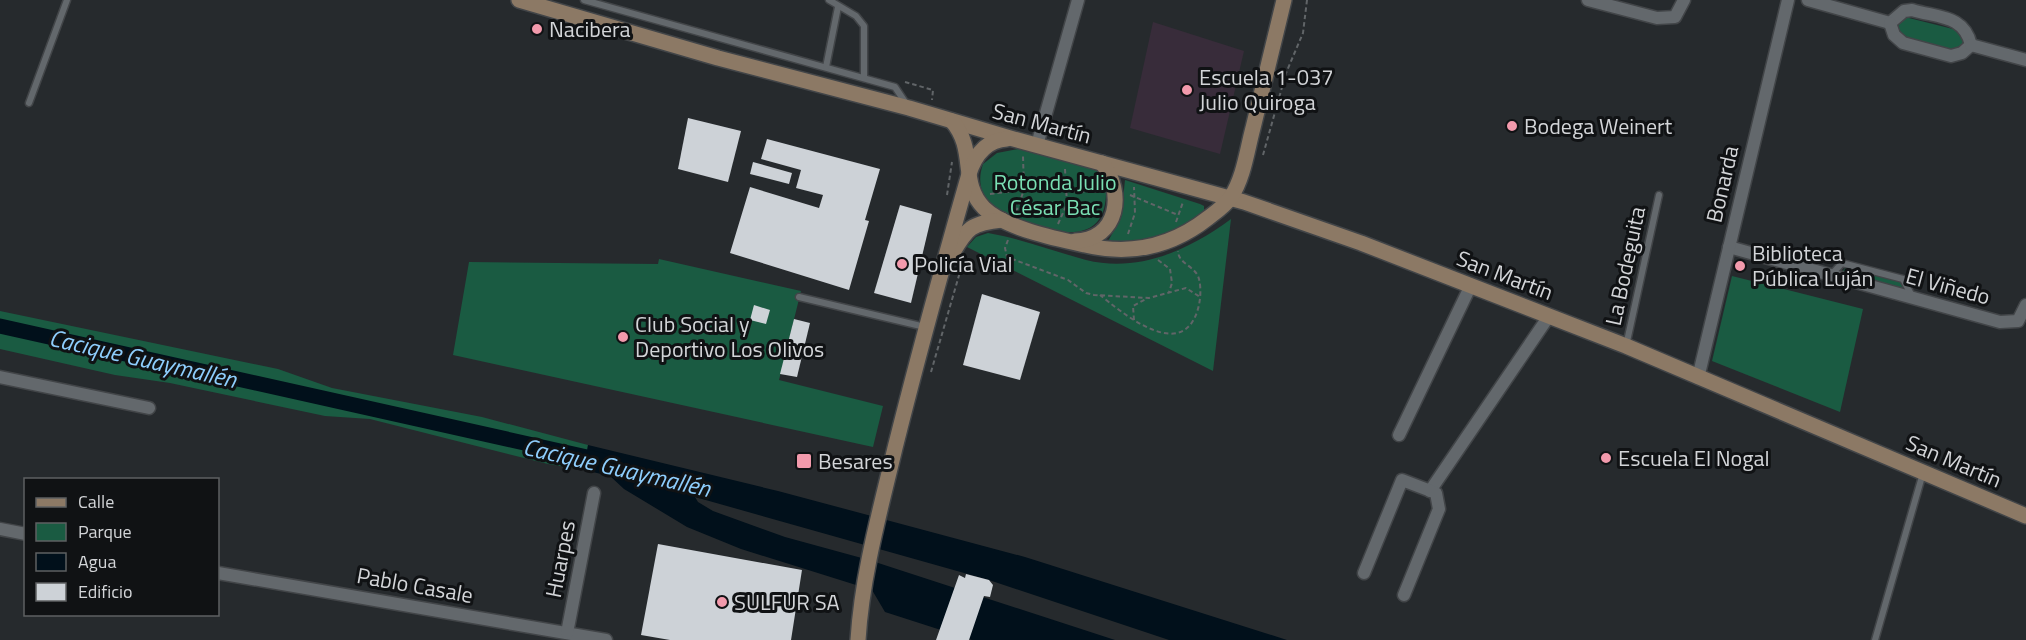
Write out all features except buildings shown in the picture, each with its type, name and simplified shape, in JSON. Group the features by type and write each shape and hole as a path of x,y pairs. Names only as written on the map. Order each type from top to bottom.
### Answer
{"main road":[{"name":"San Martín","path":"519,0 718,58 909,108 1231,198 1471,285 1626,346 2026,516"},
{"path":"942,273 970,228 982,222 1098,248 1126,250 1178,245 1231,198 1243,168 1284,0"},
{"name":"San Martín","path":"952,121 965,140 969,174"},
{"path":"858,640 863,588 878,519 926,327 969,174 975,157 984,147 994,141 1023,141"},
{"path":"1057,238 1082,240 1099,232 1112,217 1116,192 1113,179 1102,163"},
{"path":"969,174 978,201 988,213 1009,227"}],"street":[{"path":"1023,141 1078,0"},
{"path":"1588,0 1657,18 1675,17 1684,0"},
{"name":"Bonarda","path":"1698,378 1788,0"},
{"path":"1808,0 1890,22"},
{"path":"1890,22 1904,11 1912,10 1962,24 1968,32 1971,45"},
{"path":"1890,22 1894,35 1903,43 1951,56 1962,53 1971,45"},
{"path":"1971,45 2026,60"},
{"name":"El Viñedo","path":"1729,247 2000,322 2018,321 2026,305"},
{"path":"1399,435 1471,285"},
{"path":"1430,491 1549,316"},
{"path":"0,377 149,408"},
{"path":"1364,573 1402,480 1436,493 1439,508 1404,595"},
{"name":"Huarpes","path":"567,633 594,493"},
{"path":"0,529 24,534"},
{"name":"Pablo Casale","path":"219,573 606,640"}],"lane":[{"path":"29,103 67,0"},
{"path":"584,0 896,87 909,108"},
{"path":"829,0 856,16 864,26 864,78"},
{"path":"826,67 838,7"},
{"name":"La Bodeguita","path":"1626,346 1659,195"},
{"path":"799,297 926,327"},
{"path":"1875,640 1923,472"}],"path":[{"path":"1023,141 1024,190 1005,243 1005,253 1008,257 1068,280 1086,292 1149,298"},
{"path":"1057,238 1067,204 1065,160 1067,153"},
{"path":"1125,238 1135,213 1132,182"},
{"path":"1100,295 1134,320 1164,333 1179,333 1192,322 1200,297 1197,272 1179,258 1178,245 1173,231 1188,186"},
{"path":"984,195 1024,190 1116,192 1134,196 1178,215"},
{"path":"1151,259 1162,261 1170,269 1172,283 1169,292"},
{"path":"1134,320 1131,313 1134,304 1149,298 1186,288 1200,297"}],"shaded area":[{"name":"Escuela 1-037 Julio Quiroga","path":"1153,22 1244,51 1220,154 1130,128"}],"green space":[{"path":"1905,17 1961,31 1967,44 1954,50 1901,37 1896,25"},
{"name":"Rotonda Julio César Bac","path":"1018,149 1092,168 1099,173 1104,179 1106,191 1104,210 1098,220 1091,227 1081,231 1058,231 1012,217 993,205 981,188 980,177 983,164 997,153"},
{"name":"Rotonda Julio César Bac","path":"1125,180 1200,204 1204,206 1204,210 1183,227 1159,237 1134,242 1107,243 1121,218"},
{"path":"1231,219 1213,371 967,247 976,237 988,233 1086,260 1106,263 1144,261 1181,249"},
{"name":"Club Social y Deportivo Los Olivos","path":"659,259 801,291 779,380 883,406 873,447 453,355 469,262 658,264"},
{"path":"1846,267 1901,280 1905,292 1839,276"},
{"path":"1732,276 1863,309 1840,412 1712,361"},
{"path":"0,311 278,369 332,388 482,417 588,445 584,470 548,464 370,419 325,416 170,383 115,375 0,349"}],"water":[{"path":"588,445 778,491 1025,557 1287,640 1169,640 989,580 695,497 698,502 713,511 785,537 869,560 1115,640 972,640 885,612 872,590 741,549 687,527 624,489 610,476 584,470"}],"waterway":[{"name":"Cacique Guaymallén","path":"0,326 605,461"}],"place":[{"name":"Nacibera","path":"537,29"},
{"name":"Escuela 1-037 Julio Quiroga","path":"1187,90"},
{"name":"Bodega Weinert","path":"1512,126"},
{"name":"Policía Vial","path":"902,264"},
{"name":"Biblioteca Pública Luján","path":"1740,266"},
{"name":"Club Social y Deportivo Los Olivos","path":"623,337"},
{"name":"Escuela El Nogal","path":"1606,458"},
{"name":"Besares","path":"804,461"},
{"name":"SULFUR SA","path":"722,602"}]}
